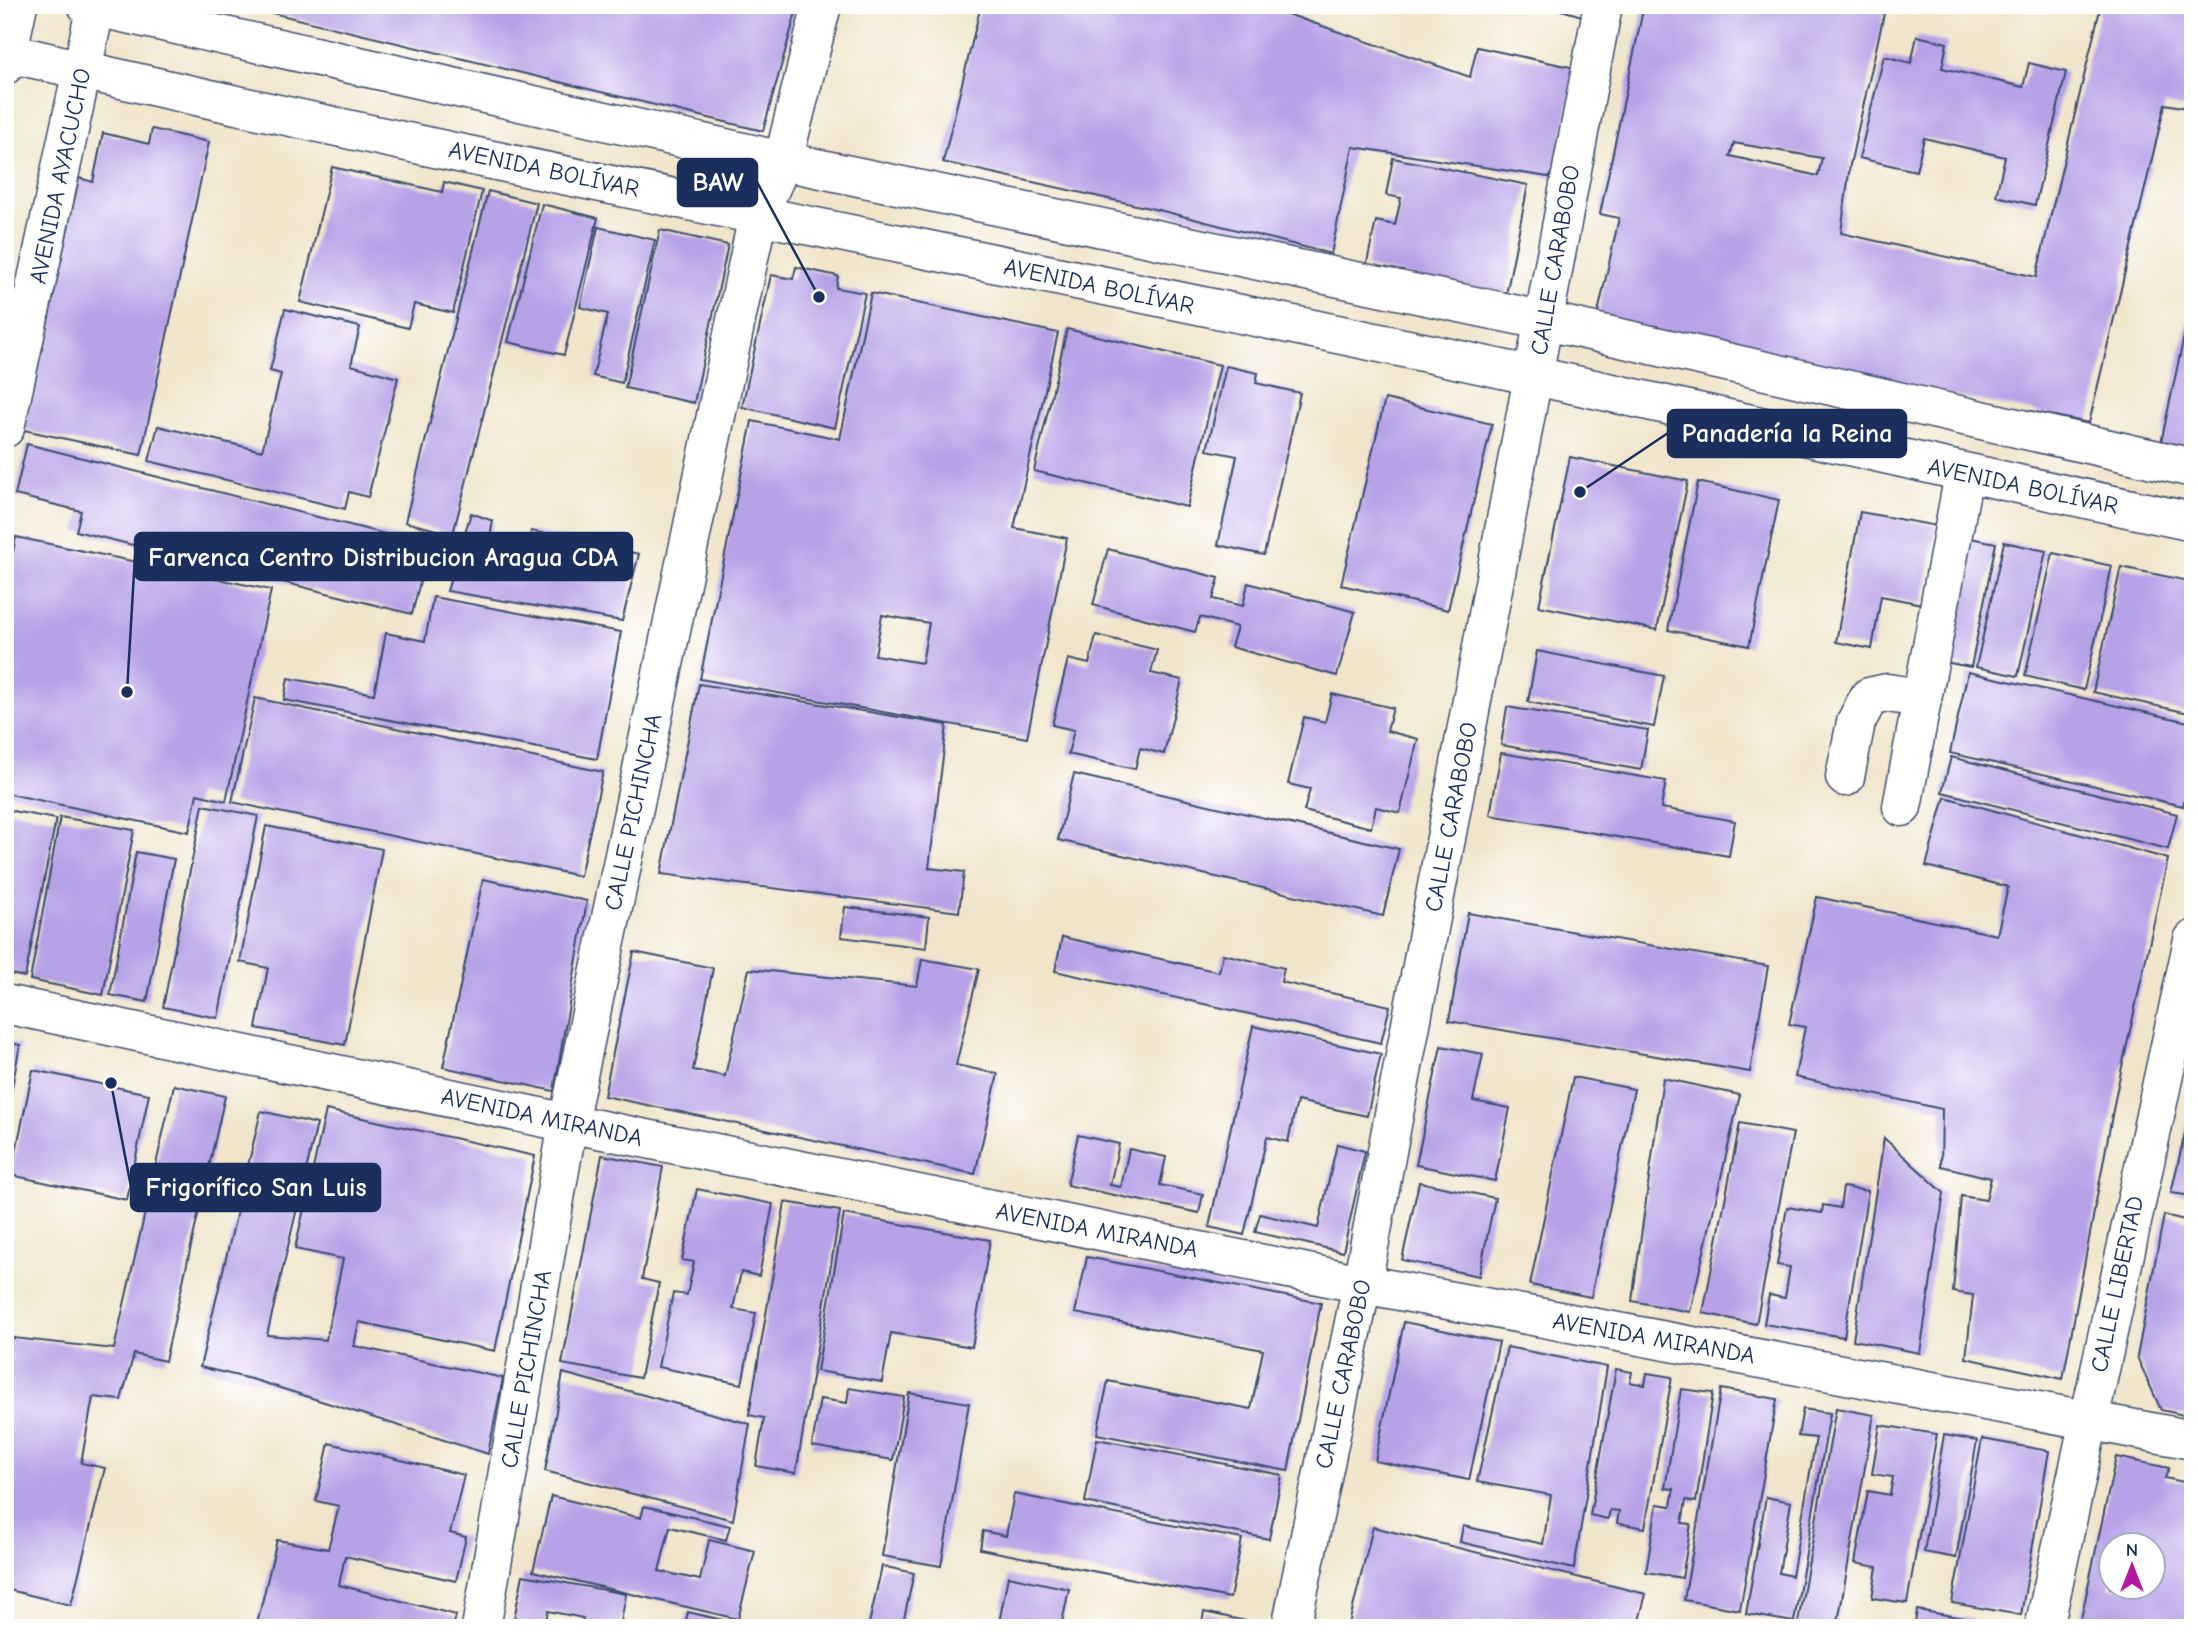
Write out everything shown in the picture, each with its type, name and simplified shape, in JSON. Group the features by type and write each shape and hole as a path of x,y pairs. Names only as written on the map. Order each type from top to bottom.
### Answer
{"street":[{"path":"6,57 18,5"},
{"name":"CALLE PICHINCHA","path":"481,1628 568,1122 758,215 783,161 822,5"},
{"name":"CALLE CARABOBO","path":"1291,1628 1362,1284 1535,376 1541,320 1603,5"},
{"path":"93,6 783,161 1541,320 2193,468"},
{"name":"AVENIDA AYACUCHO","path":"5,428 83,71 93,6"},
{"name":"AVENIDA BOLÍVAR","path":"6,57 1535,376 1964,474 2193,522"},
{"path":"1902,807 1964,474"},
{"path":"1846,777 1856,722 1869,697 1888,693 1922,698"},
{"name":"CALLE LIBERTAD","path":"2044,1628 2193,940"},
{"name":"AVENIDA MIRANDA","path":"5,1004 1362,1284 2088,1418 2193,1440"}],"building":[{"path":"239,5 641,5 651,8 652,5 798,5 763,131"},
{"path":"981,5 1261,5 1470,77 1477,47 1575,68 1555,178 1353,147 1331,254 1163,211 943,162"},
{"path":"1544,5 1584,5 1582,16"},
{"path":"1644,5 1886,5 1850,165 1841,233 2036,277 2101,5 2193,5 2193,109 2165,104 2089,423 1596,322 1619,218 1600,214","holes":["1734,143 1822,158 1818,176 1730,156"]},
{"path":"1917,36 1947,43 1942,68 2023,87 2029,63 2066,72 2035,205 1996,196 2005,157 1924,138 1916,171 1859,158 1884,56 1911,63"},
{"path":"152,129 209,142 141,455 24,430 79,178 93,182 103,133 149,144"},
{"path":"1393,158 1528,185 1506,295 1366,267 1376,221 1395,225 1401,198 1386,195"},
{"path":"332,167 442,192 444,182 482,191 453,313 414,304 408,328 300,302"},
{"path":"488,191 537,203 453,534 405,522"},
{"path":"542,204 598,218 564,355 508,342"},
{"path":"598,227 655,240 622,383 593,376 608,314 580,307"},
{"path":"660,230 728,245 694,403 625,388"},
{"path":"796,267 838,276 836,288 865,293 835,428 742,407 771,275 793,279"},
{"path":"871,293 1058,333 1014,528 1067,538 1027,738 700,679 752,421 840,439","holes":["882,615 929,623 922,663 875,655"]},
{"path":"2193,299 2193,459 2159,452"},
{"path":"285,309 360,327 351,365 398,378 368,497 349,492 345,509 149,461 158,426 262,451 281,374 270,371"},
{"path":"1067,329 1220,365 1187,507 1034,471"},
{"path":"1226,366 1258,373 1256,383 1300,393 1264,555 1218,545 1237,456 1207,450"},
{"path":"1385,399 1492,424 1448,610 1341,585"},
{"path":"27,444 429,545 412,614 76,531 81,511 15,495"},
{"path":"1570,457 1688,481 1657,630 1539,606"},
{"path":"1698,482 1779,500 1749,646 1668,630"},
{"path":"1860,512 1937,526 1922,604 1881,596 1872,649 1836,642"},
{"path":"471,513 493,521 486,560 523,568 531,531 639,554 622,621 447,591"},
{"path":"16,537 271,590 226,801 197,794 189,832 5,793 5,589"},
{"path":"1970,538 1996,543 1971,667 1944,662"},
{"path":"2004,542 2046,551 2018,676 1976,667"},
{"path":"1108,549 1219,578 1213,599 1243,606 1248,583 1355,612 1337,676 1231,647 1237,627 1200,617 1195,632 1093,605"},
{"path":"2053,553 2112,566 2084,690 2025,676"},
{"path":"2121,567 2193,582 2193,714 2093,692"},
{"path":"433,597 621,632 597,759 284,700 288,678 374,694 386,633 425,641"},
{"path":"1096,635 1157,650 1151,673 1182,680 1164,754 1140,748 1135,769 1068,754 1074,730 1052,725 1068,659 1089,664"},
{"path":"1537,651 1664,676 1654,727 1528,702"},
{"path":"1968,672 2193,723 2193,763 2183,806 1950,753"},
{"path":"699,684 947,725 929,868 964,872 959,912 661,874"},
{"path":"1332,694 1393,708 1387,731 1418,739 1400,813 1376,807 1371,828 1304,811 1310,789 1288,784 1304,717 1325,722"},
{"path":"255,698 603,772 580,876 232,802"},
{"path":"1507,707 1648,730 1641,770 1501,745"},
{"path":"1501,753 1666,781 1661,808 1735,821 1729,856 1490,815"},
{"path":"1951,757 2177,814 2168,849 1942,792"},
{"path":"1074,774 1399,849 1383,916 1058,840"},
{"path":"1945,797 2168,859 2116,1094 2063,1379 1966,1358 1973,1295 1953,1292 1961,1196 1986,1200 1991,1178 1941,1166 1942,1109 1795,1077 1805,1027 1789,1024 1817,897 1997,935 2008,887 1926,866"},
{"path":"203,805 258,816 218,1018 163,1007"},
{"path":"7,810 56,819 25,977 5,973"},
{"path":"60,817 134,830 103,995 30,980"},
{"path":"266,826 382,849 345,1045 256,1028 268,968 240,962"},
{"path":"136,852 174,859 147,1002 110,995"},
{"path":"483,879 587,901 554,1091 443,1067"},
{"path":"845,907 929,917 926,948 841,937"},
{"path":"1468,913 1768,966 1750,1072 1449,1021"},
{"path":"1062,937 1219,972 1223,954 1284,968 1281,982 1390,1006 1381,1043 1055,971"},
{"path":"634,952 713,968 693,1070 725,1076 749,969 917,986 922,959 979,969 956,1065 998,1074 975,1174 604,1096"},
{"path":"1253,1026 1381,1054 1367,1116 1297,1101 1288,1142 1267,1137 1244,1235 1209,1227"},
{"path":"5,1042 20,1045 7,1114 5,1114"},
{"path":"1441,1046 1483,1054 1473,1101 1510,1108 1495,1181 1416,1165"},
{"path":"33,1070 149,1094 127,1200 11,1175"},
{"path":"1573,1077 1634,1089 1591,1297 1530,1285"},
{"path":"1663,1078 1740,1095 1690,1312 1632,1301"},
{"path":"174,1085 225,1096 165,1361 134,1354 121,1400 93,1397 81,1463 105,1468 71,1605 5,1589 5,1337 114,1349"},
{"path":"2193,1103 2193,1196 2171,1193"},
{"path":"326,1110 535,1156 495,1351 359,1322 354,1346 503,1378 488,1454 255,1380 200,1367 261,1111 317,1124 267,1335 326,1340 343,1259 295,1249"},
{"path":"1740,1123 1793,1133 1756,1324 1703,1313"},
{"path":"1078,1135 1119,1144 1110,1185 1121,1187 1129,1149 1166,1157 1160,1185 1203,1194 1199,1213 1067,1185"},
{"path":"1884,1138 1944,1193 1920,1353 1853,1340"},
{"path":"1337,1144 1365,1151 1343,1252 1255,1232 1260,1214 1318,1228"},
{"path":"602,1155 663,1167 642,1279 659,1283 640,1378 562,1364"},
{"path":"1419,1182 1495,1198 1479,1276 1402,1260"},
{"path":"1843,1187 1868,1191 1844,1337 1764,1324 1769,1295 1785,1298 1790,1267 1777,1265 1787,1207 1822,1213 1823,1205 1840,1208"},
{"path":"697,1189 773,1204 759,1276 741,1272 733,1309 756,1313 742,1384 658,1367 673,1293 687,1295 694,1262 682,1260"},
{"path":"785,1202 840,1211 796,1473 756,1466 764,1418 749,1415"},
{"path":"844,1214 990,1240 972,1347 891,1333 882,1382 817,1371"},
{"path":"2164,1215 2193,1222 2193,1417 2161,1410 2137,1357"},
{"path":"1087,1257 1321,1303 1288,1471 1097,1434 1108,1381 1251,1409 1263,1350 1075,1313"},
{"path":"1404,1322 1499,1342 1469,1480 1375,1461"},
{"path":"1507,1347 1607,1367 1574,1569 1460,1542 1463,1526 1543,1544 1551,1495 1477,1482"},
{"path":"1616,1369 1632,1372 1630,1382 1645,1385 1647,1373 1672,1377 1645,1528 1617,1523 1619,1511 1610,1510 1608,1519 1590,1515"},
{"path":"563,1373 750,1424 733,1520 545,1471"},
{"path":"849,1388 904,1397 893,1460 812,1446 820,1399 847,1403"},
{"path":"1681,1389 1713,1393 1696,1502 1686,1500 1682,1523 1691,1524 1682,1578 1646,1572 1657,1504 1671,1506 1674,1489 1665,1488"},
{"path":"1721,1389 1777,1399 1740,1610 1684,1600"},
{"path":"909,1393 969,1403 941,1566 882,1556"},
{"path":"1836,1408 1874,1415 1837,1628 1823,1628 1798,1623"},
{"path":"1803,1409 1830,1413 1794,1622 1746,1614 1766,1497 1791,1502 1779,1573 1792,1576 1816,1438 1798,1436"},
{"path":"1880,1425 1937,1434 1907,1603 1872,1598 1877,1567 1855,1563 1868,1491 1890,1495 1893,1477 1872,1474"},
{"path":"1944,1435 1977,1441 1956,1558 1924,1552"},
{"path":"1097,1439 1282,1475 1269,1539 1085,1502"},
{"path":"1982,1439 2049,1451 2021,1615 1952,1603"},
{"path":"329,1443 464,1475 450,1533 466,1537 456,1581 345,1556 339,1585 456,1615 453,1628 256,1628 277,1540 328,1549 339,1506 316,1501"},
{"path":"2116,1457 2169,1468 2165,1478 2193,1484 2193,1628 2079,1628 2096,1549 2096,1602 2166,1602 2166,1532 2100,1532"},
{"path":"1014,1494 1242,1539 1230,1598 980,1549 983,1531 1006,1536"},
{"path":"551,1496 641,1518 644,1506 730,1526 726,1540 670,1527 659,1571 700,1580 709,1540 755,1551 738,1619 533,1571"},
{"path":"1373,1527 1646,1594 1637,1628 1348,1628"},
{"path":"882,1566 914,1573 902,1628 868,1628"},
{"path":"523,1575 626,1594 620,1628 581,1628 583,1618 548,1611 545,1628 512,1628"},
{"path":"1008,1576 1069,1589 1061,1628 998,1628"},
{"path":"1917,1610 2006,1625 2005,1628 1914,1628"},
{"path":"688,1612 735,1623 733,1628 684,1628"},
{"path":"1204,1612 1255,1623 1254,1628 1201,1628"}],"place":[{"name":"BAW","path":"819,297"},
{"name":"Panadería la Reina","path":"1580,492"},
{"name":"Farvenca Centro Distribucion Aragua CDA","path":"127,692"},
{"name":"Frigorífico San Luis","path":"111,1083"}]}
